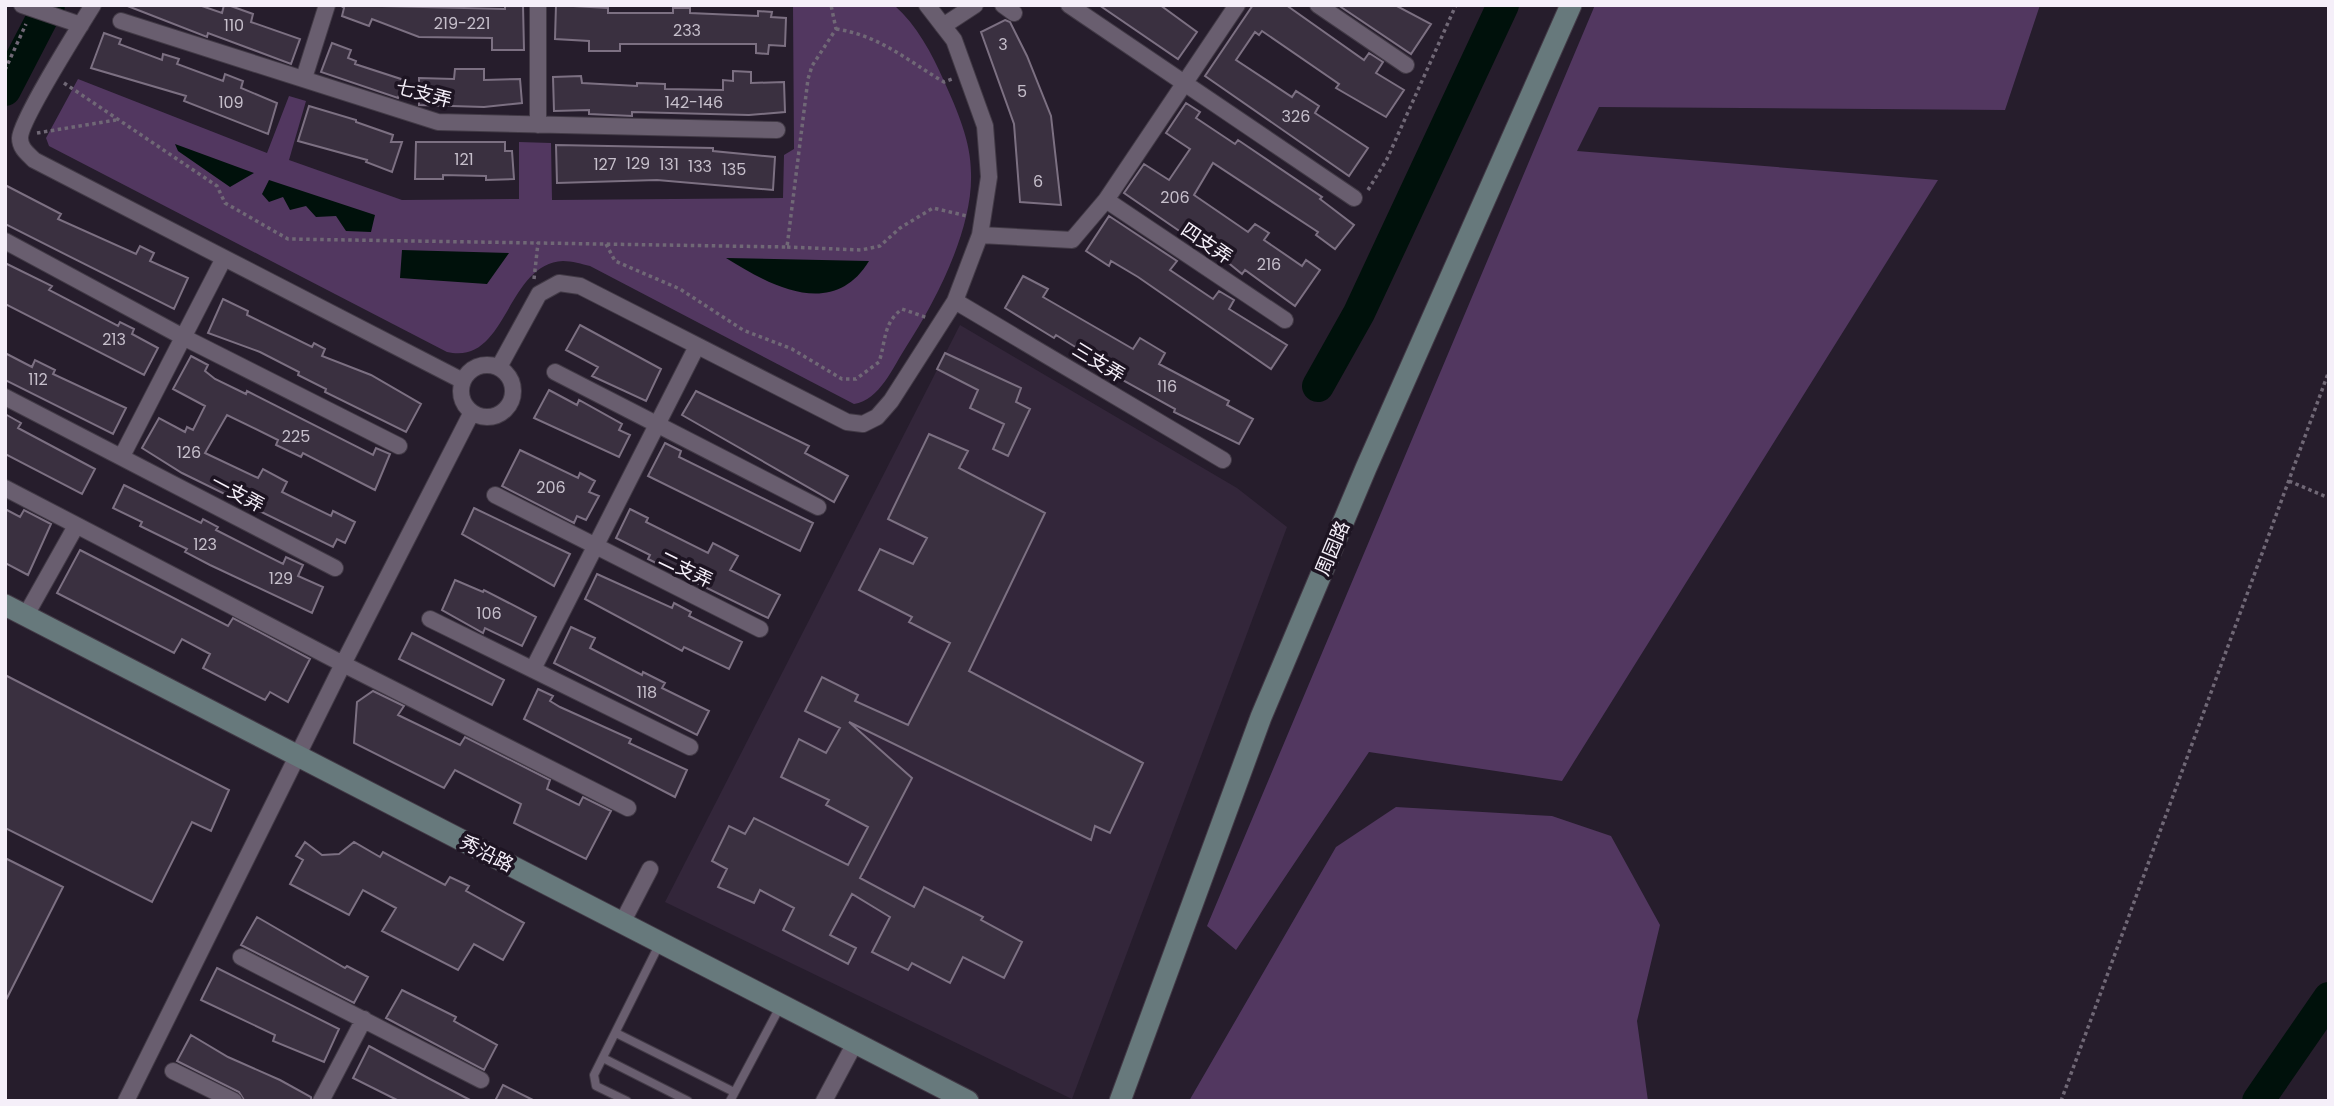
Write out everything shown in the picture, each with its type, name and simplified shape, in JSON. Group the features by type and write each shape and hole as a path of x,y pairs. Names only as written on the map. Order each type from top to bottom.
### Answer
{"street":[{"path":"93,5 20,136 23,149 34,160 463,382"},
{"path":"304,78 327,5"},
{"path":"538,5 538,125"},
{"path":"499,368 543,290 559,284 580,286 696,348 847,422 863,424 877,417 891,401 955,301 981,228 989,177 985,126 966,73 954,40 927,5"},
{"path":"943,26 975,5"},
{"path":"1069,5 1354,198"},
{"path":"981,228 1072,240 1106,200 1237,5"},
{"path":"1318,5 1406,65"},
{"name":"周园路","path":"1120,1101 1261,717 1366,468 1571,5"},
{"path":"28,8 81,25"},
{"name":"七支弄","path":"121,21 438,122 777,130"},
{"name":"四支弄","path":"1106,200 1285,320"},
{"path":"5,241 185,338 399,446"},
{"path":"122,456 223,260"},
{"name":"三支弄","path":"955,301 1223,460"},
{"path":"533,669 696,348"},
{"path":"490,365 499,368 510,377 513,387 511,402 505,410 494,416 472,412 461,393 463,382 476,367 490,365"},
{"path":"555,372 818,507"},
{"name":"一支弄","path":"5,397 335,568"},
{"path":"126,1101 343,664 360,636 472,412"},
{"path":"5,488 343,664 628,808"},
{"name":"二支弄","path":"495,495 760,629"},
{"path":"26,615 76,526"},
{"name":"秀沿路","path":"5,605 968,1101"},
{"path":"430,619 691,747"},
{"path":"622,923 650,869"},
{"path":"241,957 481,1080"},
{"path":"321,1101 363,1019"},
{"path":"824,1101 855,1043"},
{"path":"173,1071 234,1101"}],"lane":[{"path":"627,1101 596,1086 594,1076 660,942"},
{"path":"616,1033 732,1097 781,1005"},
{"path":"603,1058 688,1101"}],"path":[{"path":"787,247 808,79 812,66 836,29 831,5"},
{"path":"1354,198 1362,200 1387,159 1456,5"},
{"path":"5,70 26,28 28,8"},
{"path":"836,29 858,32 882,42 944,82 966,73"},
{"path":"52,75 217,186 225,203 288,239 861,250 880,246 900,228 933,208 981,228"},
{"path":"20,136 118,119"},
{"path":"538,243 533,276 543,290"},
{"path":"606,244 615,261 680,289 743,330 792,349 842,379 856,379 879,362 891,317 902,309 940,324"},
{"path":"2061,1101 2329,371"},
{"path":"2289,481 2329,498"}],"shaded area":[{"path":"793,5 894,5 917,31 934,61 958,114 969,149 970,195 966,217 950,264 929,308 885,382 871,396 854,404 590,266 563,261 544,266 529,278 483,344 467,352 447,352 49,146 46,138 78,79 267,153 289,96 306,101 289,160 402,200 519,199 519,142 551,143 552,200 783,198 784,155 794,149"},
{"path":"1595,5 2040,5 2005,110 1599,107 1577,151 1938,180 1562,781 1369,752 1236,950 1207,926"},
{"path":"175,144 254,173 230,187 178,151"},
{"path":"269,180 375,215 371,232 346,231 336,216 316,217 306,206 290,210 283,197 269,202 262,194"},
{"path":"402,250 509,253 487,284 400,278"},
{"path":"726,258 869,261 854,279 838,289 820,293 782,287"},
{"path":"960,325 1237,488 1287,527 1072,1099 665,902"},
{"path":"1396,807 1552,816 1611,836 1660,925 1637,1021 1648,1101 1189,1101 1336,847"}],"building":[{"path":"125,5 199,5 222,13 224,5 228,5 253,14 251,22 300,39 291,64 208,33 207,37"},
{"path":"340,5 505,9 505,5 523,5 524,50 492,50 492,38 419,37 372,19 369,26 342,16 344,8"},
{"path":"556,5 608,8 608,13 673,13 673,8 690,8 690,13 758,16 758,11 772,12 771,17 786,18 785,46 769,45 768,54 756,53 756,44 620,44 620,51 589,51 589,41 555,39"},
{"path":"1099,5 1160,5 1197,32 1178,59"},
{"path":"1253,5 1286,5 1364,60 1369,53 1383,62 1376,73 1404,90 1386,117 1336,88 1339,84 1262,31 1259,35 1255,32 1236,60 1292,97 1296,91 1319,106 1315,113 1368,148 1349,176 1205,76"},
{"path":"1338,5 1395,5 1431,24 1411,54"},
{"path":"1005,20 1010,22 1027,56 1051,116 1061,205 1020,202 1014,124 981,32"},
{"path":"104,33 121,39 119,44 162,60 163,54 179,59 177,64 223,81 225,74 243,81 241,88 277,103 268,134 184,101 186,96 91,68"},
{"path":"332,43 351,50 348,58 356,61 355,64 404,80 398,98 321,72"},
{"path":"455,69 484,69 484,80 520,79 522,103 484,107 419,105 419,78 454,79"},
{"path":"733,71 751,72 751,83 784,82 785,112 749,115 632,112 632,116 589,114 589,110 554,111 553,77 581,76 582,83 637,86 637,83 665,84 665,89 723,90 723,80 733,81"},
{"path":"1186,103 1200,112 1196,118 1235,144 1238,140 1322,197 1320,199 1354,225 1335,249 1316,235 1318,232 1213,163 1194,195 1248,232 1255,224 1269,233 1264,240 1302,266 1306,260 1320,270 1295,306 1245,270 1242,274 1215,252 1213,254 1124,193 1144,164 1169,180 1190,149 1166,133"},
{"path":"309,106 356,120 393,135 391,142 402,142 392,172 366,162 367,160 298,141"},
{"path":"416,142 505,142 505,151 512,151 514,179 486,180 486,176 443,175 443,179 415,179"},
{"path":"556,145 713,148 713,151 775,157 773,190 657,180 557,183"},
{"path":"5,185 61,214 58,219 136,254 140,246 154,253 150,261 188,278 174,309 5,224"},
{"path":"1109,216 1177,261 1170,270 1213,299 1219,291 1234,300 1229,309 1287,345 1271,369 1138,277 1111,261 1109,266 1086,251"},
{"path":"5,263 52,286 49,290 118,326 120,322 134,329 132,334 158,348 144,375 5,304"},
{"path":"1023,276 1048,289 1043,297 1133,349 1140,338 1165,353 1159,364 1229,401 1227,405 1253,419 1239,444 1174,412 1175,409 1117,377 1119,374 1056,335 1054,338 1005,308"},
{"path":"223,299 248,311 247,315 312,347 314,343 325,349 322,356 371,375 421,404 406,432 325,392 326,389 298,375 299,372 260,352 208,333"},
{"path":"580,325 661,369 646,401 592,376 598,367 566,350"},
{"path":"5,353 32,367 35,360 55,370 53,374 126,408 113,434 5,380"},
{"path":"945,353 1021,388 1016,402 1030,409 1008,456 993,449 1004,424 970,408 978,390 937,369"},
{"path":"191,356 208,365 205,371 215,379 246,394 247,391 373,455 376,448 390,454 375,490 303,453 301,457 276,445 278,440 227,415 205,453 258,478 263,469 287,482 282,492 331,516 333,511 355,522 345,543 337,539 333,547 182,473 142,448 159,418 185,432 187,427 193,430 205,406 173,389"},
{"path":"549,390 577,405 579,400 622,424 619,430 630,435 619,457 534,418"},
{"path":"696,391 809,446 805,453 848,476 834,502 682,415"},
{"path":"5,414 21,423 18,428 95,469 82,494 5,454"},
{"path":"929,434 968,451 959,468 1045,513 969,671 1143,763 1110,833 1095,826 1091,840 849,722 912,778 860,878 914,907 924,887 983,917 981,920 1022,942 1004,978 963,957 950,983 912,963 908,970 872,952 890,917 852,894 830,935 856,948 848,964 783,930 794,908 760,890 754,903 718,887 727,869 712,861 729,826 745,834 754,818 848,865 868,827 826,805 829,800 781,777 799,739 826,753 840,728 805,711 822,677 858,695 855,701 908,725 950,643 909,622 912,617 859,590 880,549 913,564 927,538 888,519"},
{"path":"665,443 681,451 679,457 813,523 800,551 648,476"},
{"path":"520,450 578,478 580,473 595,481 589,492 599,496 586,520 577,516 574,523 502,486"},
{"path":"124,485 201,523 203,519 218,527 216,530 283,564 286,557 303,565 298,576 323,587 312,613 185,552 187,549 140,526 142,522 113,508"},
{"path":"474,508 570,554 554,586 462,534"},
{"path":"5,509 20,517 24,510 51,524 28,575 5,563"},
{"path":"630,509 648,518 646,522 708,553 713,543 738,556 730,570 780,595 768,618 648,559 650,555 616,538"},
{"path":"80,550 228,626 233,618 310,659 288,702 270,692 265,700 203,668 210,654 182,639 174,653 57,593"},
{"path":"597,574 672,608 674,603 691,612 689,616 742,642 729,669 684,647 682,651 585,599"},
{"path":"455,580 483,592 484,590 536,617 522,646 485,628 483,633 442,610"},
{"path":"571,627 595,638 590,648 642,675 643,672 665,683 662,688 709,711 697,735 554,663"},
{"path":"412,633 504,680 492,705 399,659"},
{"path":"5,675 229,790 211,831 192,822 152,902 5,828"},
{"path":"538,689 553,696 550,701 560,707 631,739 629,743 687,770 675,797 524,719"},
{"path":"373,691 404,706 398,715 460,745 465,737 550,780 547,789 579,805 583,797 611,811 586,859 514,823 521,804 455,770 444,788 354,743 357,702"},
{"path":"305,842 322,855 339,854 354,842 380,857 383,852 445,885 450,877 469,886 466,891 524,923 503,960 474,944 458,970 382,931 396,908 363,890 349,915 290,884 303,860 296,856"},
{"path":"5,858 63,887 5,1002"},
{"path":"257,917 345,968 347,966 368,977 354,1003 241,945"},
{"path":"217,968 339,1029 324,1062 273,1041 275,1035 201,1000"},
{"path":"402,990 456,1017 454,1021 497,1045 484,1070 386,1018"},
{"path":"191,1035 228,1057 311,1097 311,1101 244,1100 239,1092 177,1061"},
{"path":"369,1046 472,1101 399,1101 353,1078"},
{"path":"503,1085 535,1101 495,1101"}],"waterway":[{"path":"5,90 49,5"},
{"path":"1318,386 1359,313 1503,5"},
{"path":"2258,1101 2329,998"}]}
